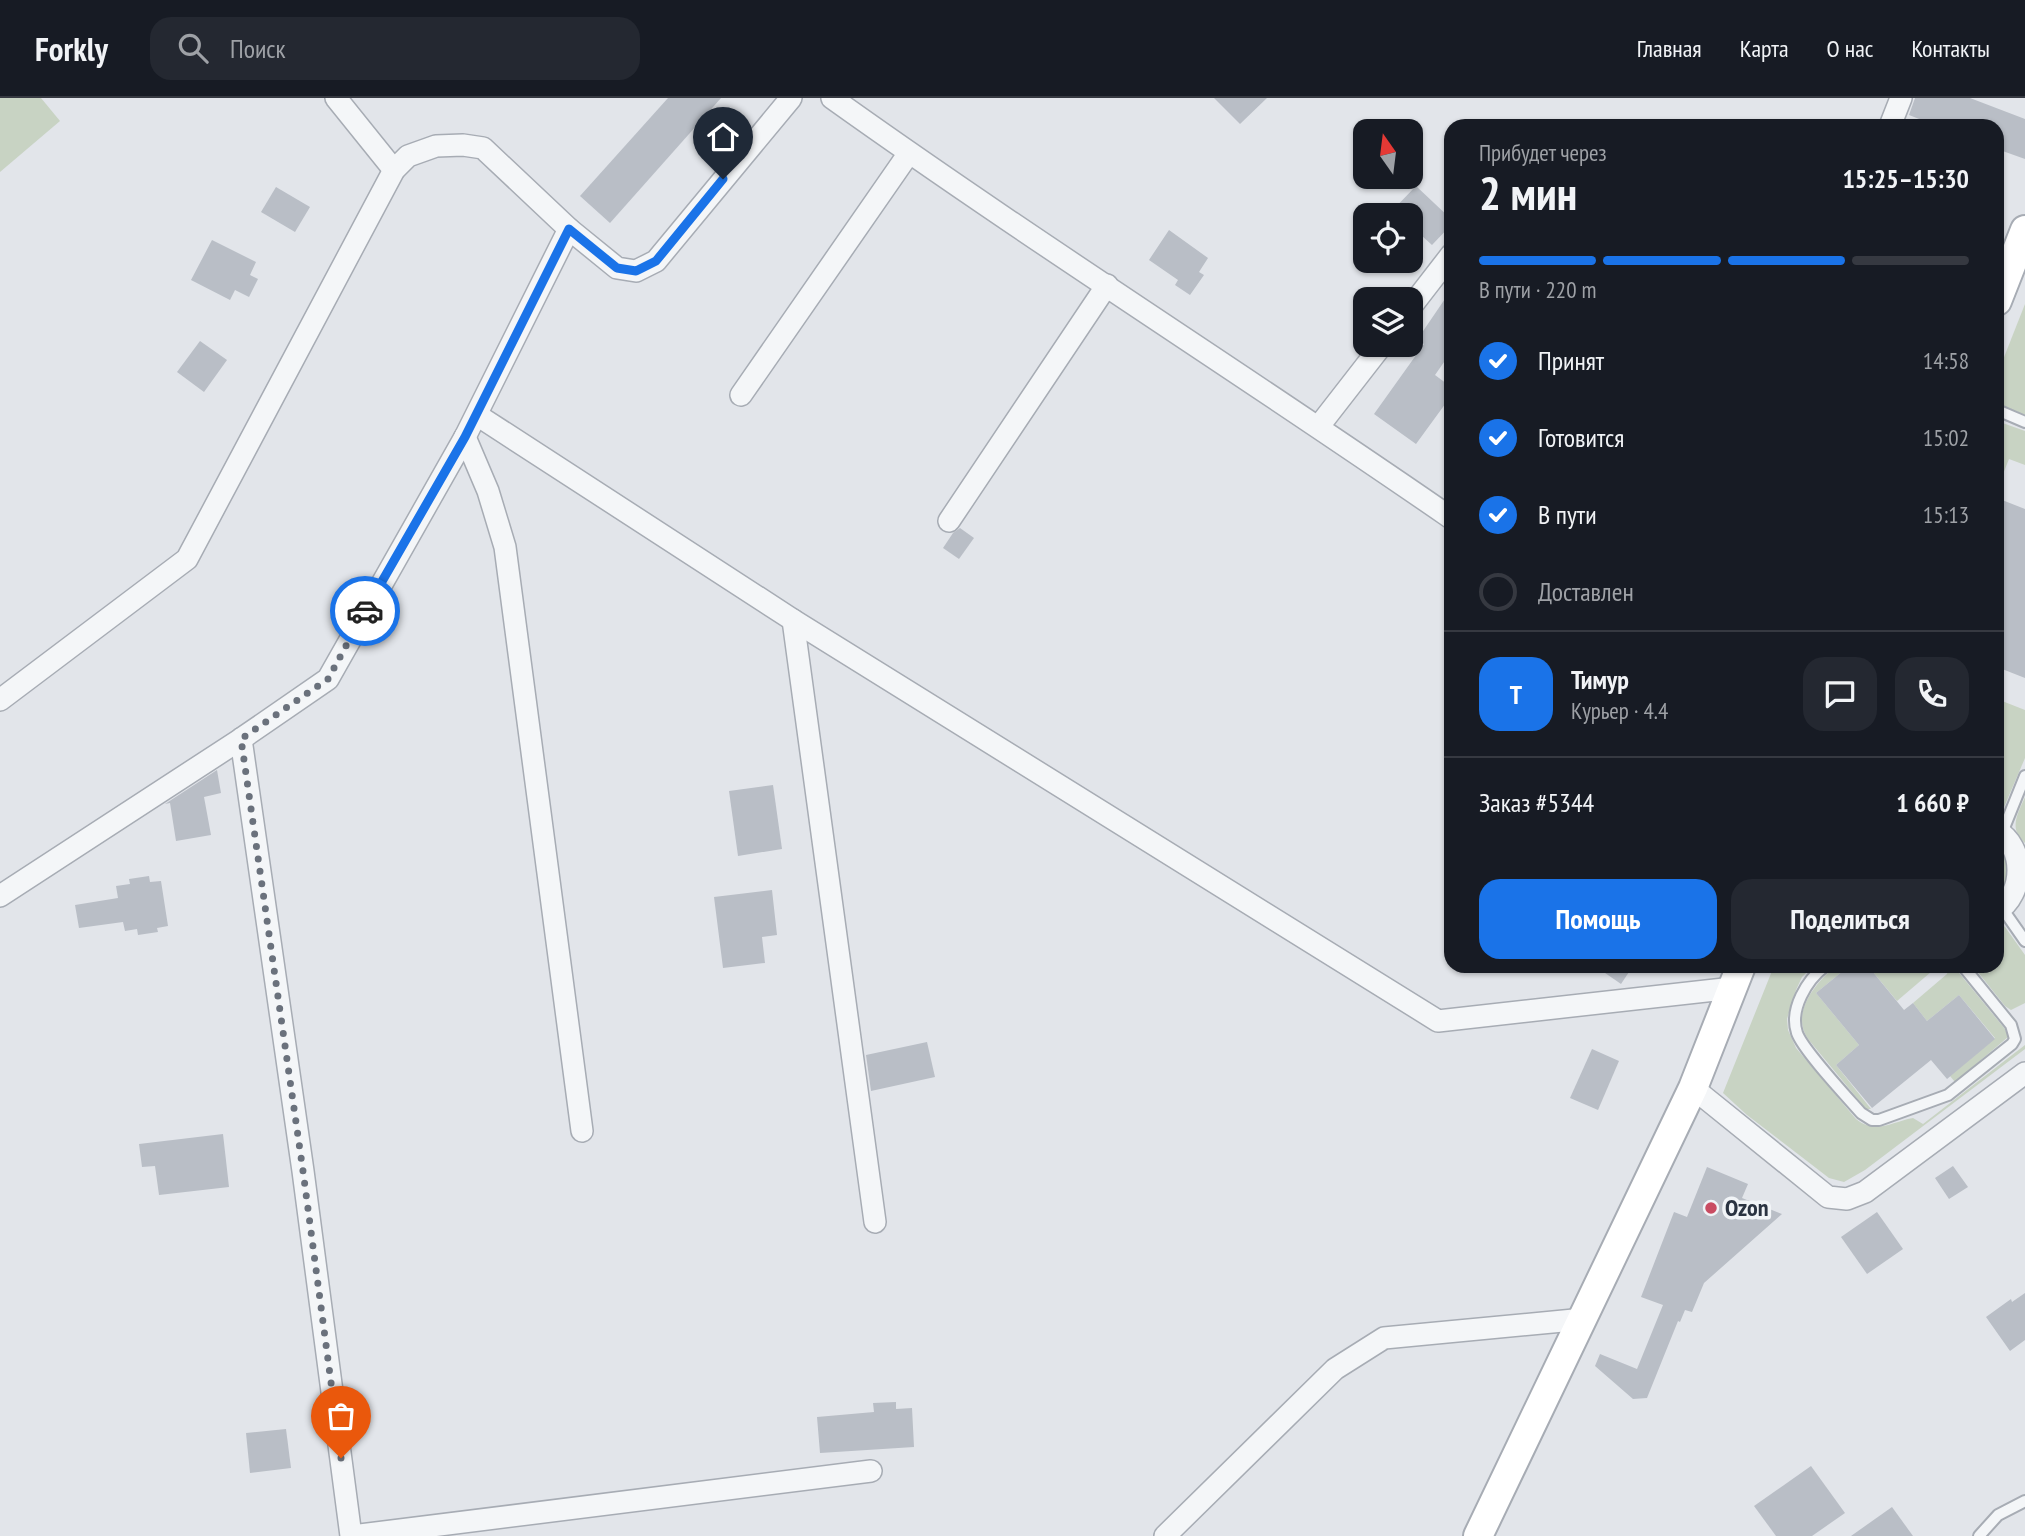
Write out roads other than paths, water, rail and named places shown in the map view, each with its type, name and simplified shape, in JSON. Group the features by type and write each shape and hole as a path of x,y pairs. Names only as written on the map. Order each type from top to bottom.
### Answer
{"street":[{"path":"336,98 394,170"},
{"path":"0,700 187,559 394,170 408,156 436,146 463,145 483,148 569,229 617,268 636,271 656,261 791,98"},
{"path":"832,98 909,153 1319,426 1444,513"},
{"path":"1893,119 1901,98"},
{"path":"741,395 909,153"},
{"path":"0,896 328,679 477,415 569,229"},
{"path":"2004,283 2025,230"},
{"path":"1423,291 1444,264"},
{"path":"949,521 1107,285"},
{"path":"1319,426 1373,357"},
{"path":"477,415 793,620 1438,1021 1737,977 1693,1088 1478,1536"},
{"path":"465,437 488,491 505,547 582,1131"},
{"path":"793,620 875,1222"},
{"path":"241,739 303,1171 351,1536 871,1471"},
{"path":"2004,835 2022,852 2024,871 2022,891 2004,906"},
{"path":"1693,1088 1828,1197 1847,1199 1865,1192 2025,1073"},
{"path":"1165,1536 1335,1369 1384,1338 1584,1319"}],"lane":[{"path":"2004,413 2025,422"},
{"path":"2004,821 2025,776"},
{"path":"2004,915 2025,941"},
{"path":"1818,973 1803,994 1795,1020 1798,1036 1861,1113 1872,1120 1879,1120 1948,1095 2012,1044 2015,1038 2011,1025 1969,973"},
{"path":"1979,1536 1998,1515 2025,1501"}],"place":[{"name":"Ozon","path":"1711,1208"}]}
